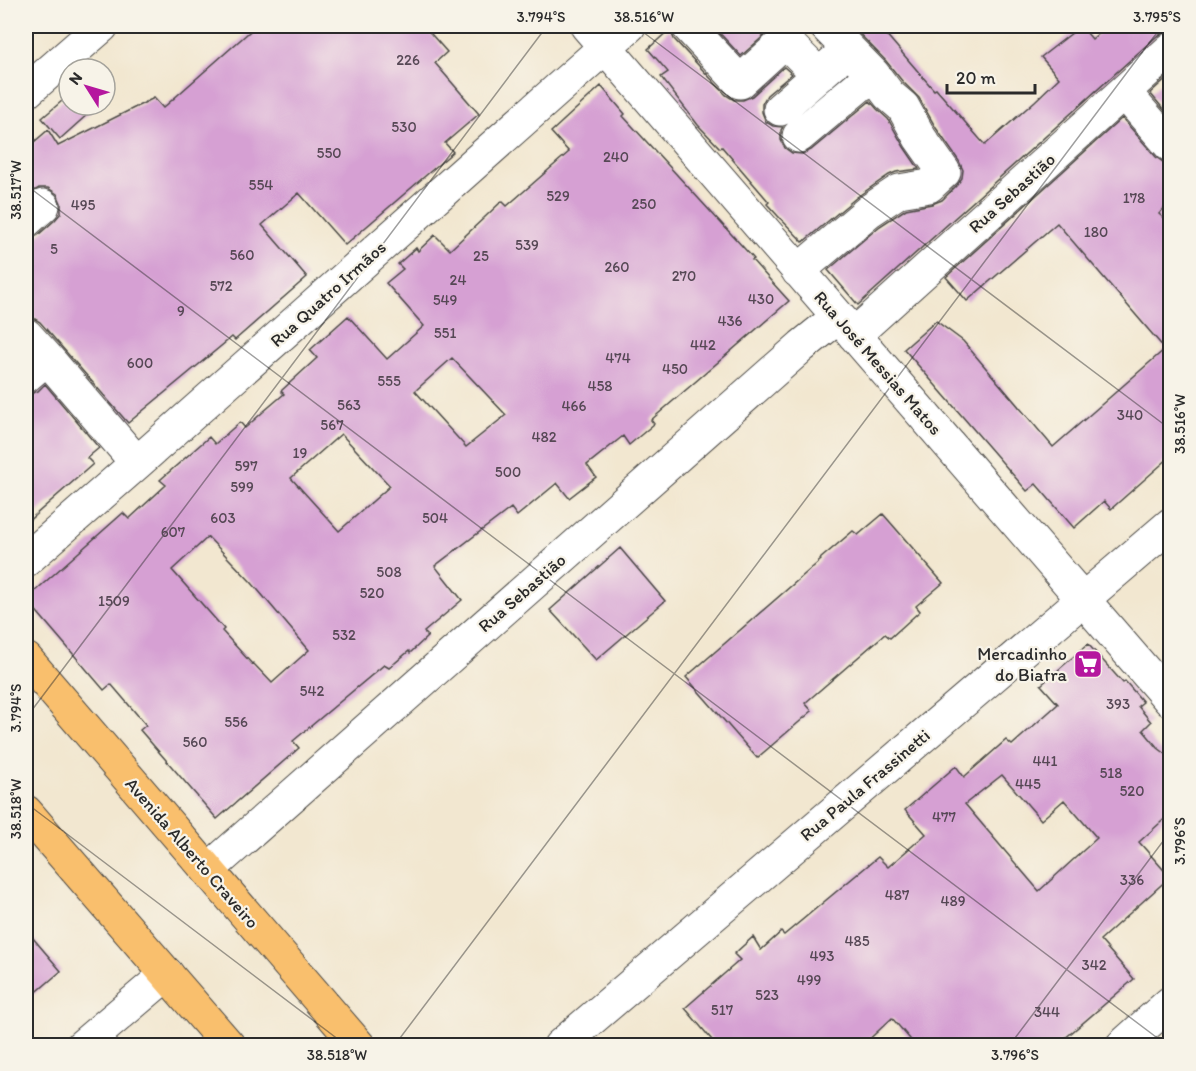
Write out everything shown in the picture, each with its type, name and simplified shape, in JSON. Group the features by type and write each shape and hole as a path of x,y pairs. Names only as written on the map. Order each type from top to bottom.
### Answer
{"main road":[{"name":"Avenida Alberto Craveiro","path":"26,659 359,1046"},
{"path":"26,812 229,1046"}],"street":[{"path":"26,92 102,26"},
{"path":"688,26 740,82 785,41 819,75"},
{"path":"798,271 868,210 899,191 928,186 944,172 920,138 903,107 826,26"},
{"name":"Rua José Messias Matos","path":"607,32 798,271 1170,700"},
{"name":"Rua Quatro Irmãos","path":"26,560 137,464 607,32"},
{"path":"780,109 849,49"},
{"name":"Rua Sebastião","path":"208,870 802,346 846,326 1124,92 1170,50"},
{"path":"799,136 873,74"},
{"path":"1124,92 1170,145"},
{"path":"33,356 137,464"},
{"name":"Rua Paula Frassinetti","path":"560,1046 1170,525"},
{"path":"82,1046 167,974"},
{"path":"1122,1046 1170,1004"}],"building":[{"path":"256,26 424,26 447,52 435,63 479,114 445,143 453,152 345,245 299,193 262,225 307,277 235,340 232,337 128,423 40,322 32,317 26,317 26,239 38,235 55,220 61,213 61,203 57,194 48,188 39,188 26,196 26,149 48,130 58,146 154,98 163,108"},
{"path":"713,26 775,26 741,56"},
{"path":"852,26 879,26 985,145 1059,78 1041,57 1081,26 1092,39 1107,26 1170,26 1170,32 1157,36 858,305 828,270 880,226 906,209 942,200 962,178 963,170 919,98"},
{"path":"670,29 674,39 726,95 734,100 743,100 752,96 784,67 792,74 767,95 762,104 762,112 766,122 773,126 783,127 781,140 785,148 792,153 802,154 811,150 870,101 888,119 919,169 889,175 857,197 803,242 767,204 769,202 722,147 720,148 698,125 661,77 668,72 648,49"},
{"path":"1170,75 1170,117 1150,93"},
{"path":"601,86 625,114 623,116 754,259 752,260 789,301 651,420 654,424 629,445 623,436 587,465 596,477 569,498 557,483 517,516 511,508 435,566 462,600 424,632 428,636 410,653 409,651 389,668 384,665 293,741 299,748 217,819 140,730 146,725 111,684 104,690 26,599 123,513 129,519 166,485 160,480 209,437 215,444 240,422 245,428 284,394 281,391 317,358 310,350 348,316 387,359 424,326 386,283 403,269 398,264 416,248 418,251 435,235 450,250 502,201 507,206 569,152 551,132","holes":["452,358 506,415 466,447 415,391","341,434 390,486 339,531 291,478","208,537 252,583 309,650 272,683 222,631 224,629 172,570"]},
{"path":"57,105 57,117 85,117 60,139 42,118"},
{"path":"1122,118 1156,157 1163,162 1170,163 1170,202 1159,214 1170,224 1170,457 1111,509 1104,501 1074,528 1036,484 1027,491 904,349 936,321 963,341 1053,447 1165,349 1057,223 967,301 946,277"},
{"path":"45,384 99,448 87,458 93,464 26,523 26,394 38,391"},
{"path":"883,514 943,583 916,606 920,611 890,638 885,634 805,703 812,711 757,758 686,677 853,531 858,535"},
{"path":"620,548 665,601 596,660 550,610"},
{"path":"1088,644 1143,702 1138,706 1151,722 1143,730 1158,748 1170,757 1170,814 1139,842 1170,877 1100,940 1134,979 1056,1046 916,1046 892,1018 862,1046 717,1046 685,1008 740,960 734,954 753,937 761,950 781,932 784,935 878,857 888,867 926,834 905,810 956,766 964,777 1006,740 1012,745 1058,704 1041,685","holes":["1002,775 1041,820 1064,800 1097,838 1039,891 965,804"]},
{"path":"26,930 61,971 26,1001"}],"place":[{"name":"Mercadinho do Biafra","path":"1088,664"}]}
